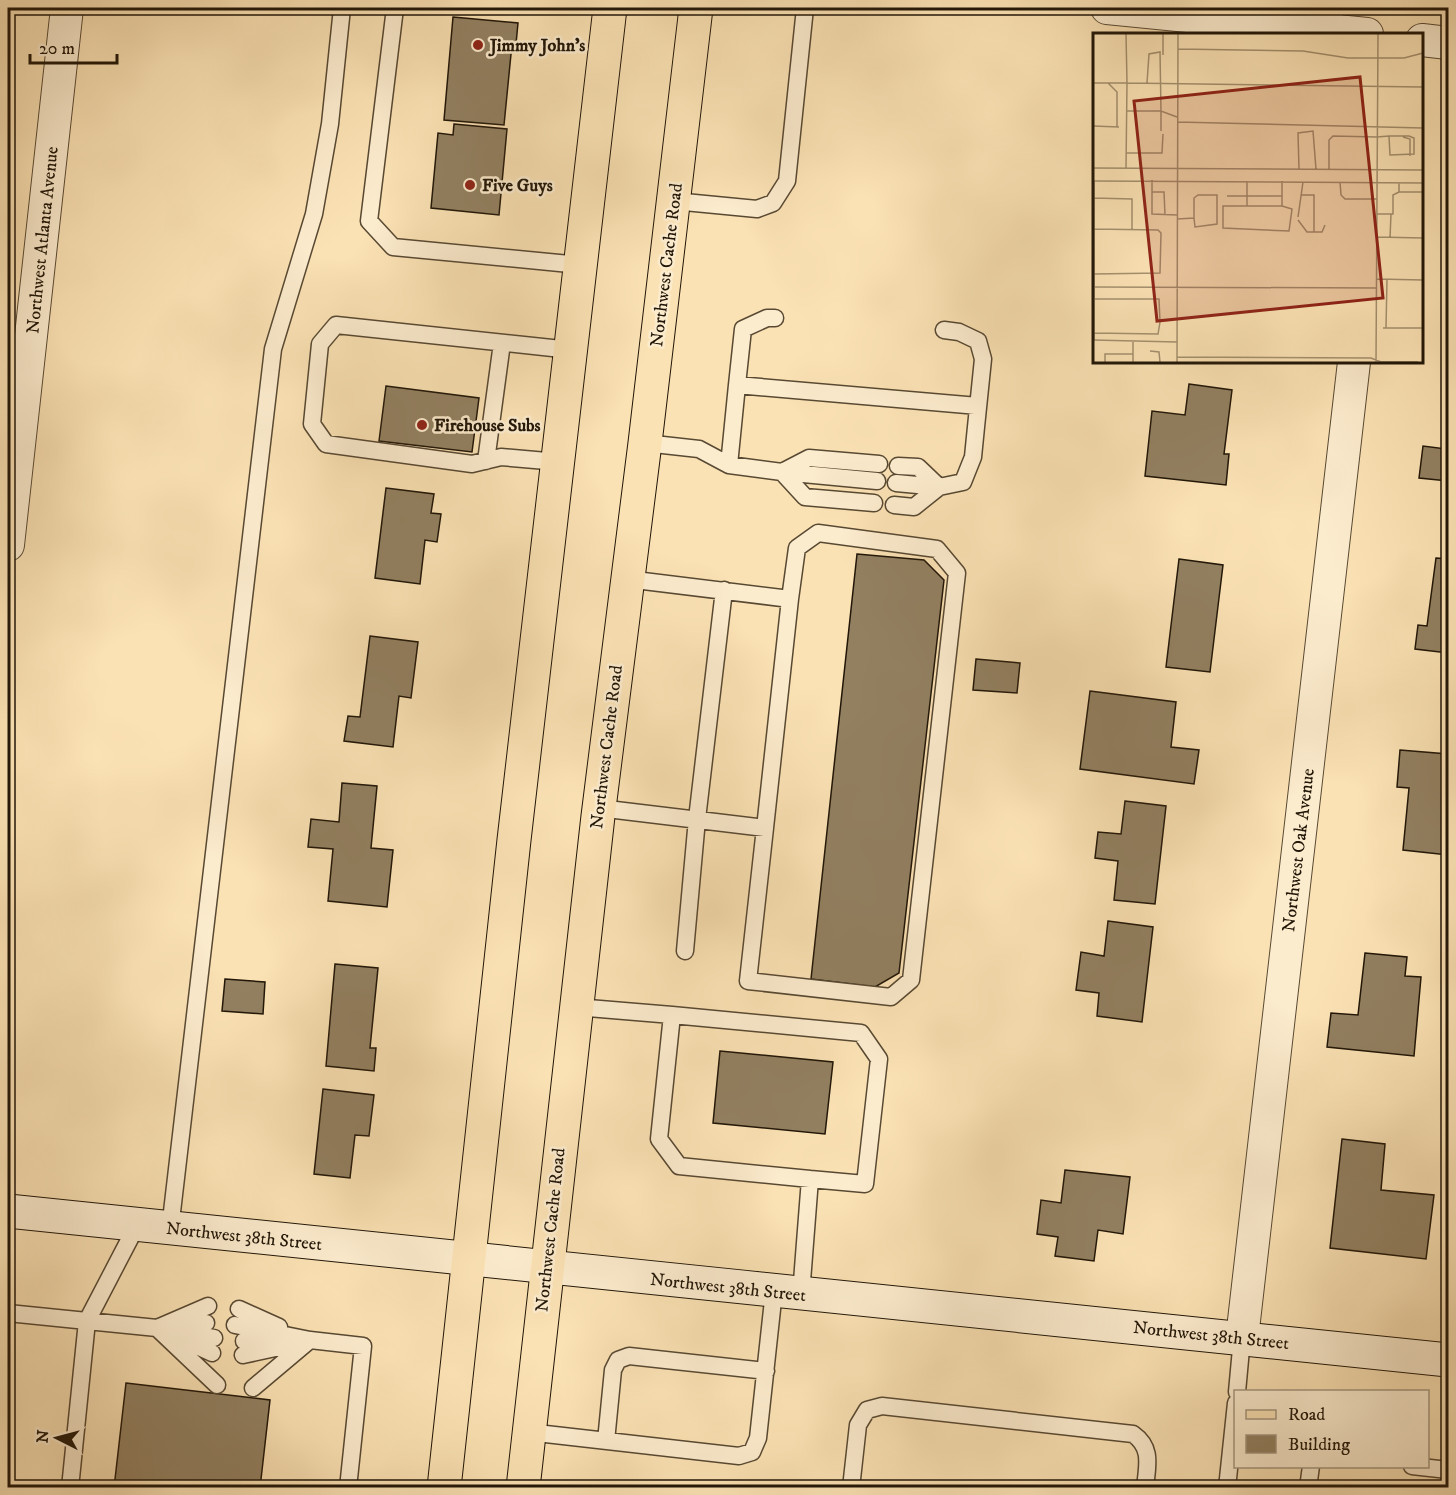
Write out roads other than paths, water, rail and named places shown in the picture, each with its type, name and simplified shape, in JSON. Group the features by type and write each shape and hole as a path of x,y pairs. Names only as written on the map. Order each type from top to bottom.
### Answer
{"main road":[{"path":"444,1488 610,8"},
{"name":"Northwest Cache Road","path":"523,1488 545,1268 696,8"},
{"name":"Northwest 38th Street","path":"8,1210 170,1229 1449,1360"}],"street":[{"name":"Northwest Atlanta Avenue","path":"8,545 67,8"},
{"path":"1107,8 1334,19 1365,33"},
{"path":"1423,40 1449,44"},
{"name":"Northwest Oak Avenue","path":"1242,1338 1354,363"}],"lane":[{"path":"170,1229 273,349 314,214 330,123 342,8"},
{"path":"395,8 369,221 393,247 580,265"},
{"path":"674,201 757,209 773,203 787,181 805,8"},
{"path":"729,465 743,329 767,318 775,318"},
{"path":"558,462 501,457 472,464 326,444 312,424 320,344 336,325 571,350"},
{"path":"896,483 939,487 963,482 973,457 983,359 978,340 959,332 944,330"},
{"path":"486,461 502,343"},
{"path":"737,385 978,406"},
{"path":"645,443 699,449 729,465 877,481"},
{"path":"782,472 809,458 879,464"},
{"path":"898,466 918,467 939,487"},
{"path":"782,472 805,496 874,503"},
{"path":"894,505 914,507 939,487"},
{"path":"818,533 938,549 957,573 911,980 891,997 748,981 765,828 796,548 818,533"},
{"path":"627,579 790,599"},
{"path":"685,951 697,819 724,590"},
{"path":"599,808 765,828"},
{"path":"576,1007 672,1015 861,1034 879,1059 865,1184 679,1166 659,1139 672,1015"},
{"path":"528,1432 739,1456 752,1452 758,1438 766,1371 788,1293 810,1179"},
{"path":"70,1488 87,1321 137,1225"},
{"path":"8,1313 157,1328 213,1346"},
{"path":"157,1328 207,1314"},
{"path":"237,1317 310,1341"},
{"path":"157,1328 217,1377"},
{"path":"1237,1390 1242,1338"},
{"path":"253,1380 310,1341"},
{"path":"244,1348 310,1341 363,1346 348,1488"},
{"path":"606,1441 614,1370 618,1360 630,1356 766,1371"},
{"path":"851,1488 858,1425 867,1410 882,1406 1133,1434 1143,1441 1148,1452 1144,1488"},
{"path":"1227,1488 1234,1422"},
{"path":"1308,1488 1311,1468"},
{"path":"1424,1468 1449,1470"}],"place":[{"name":"Jimmy John's","path":"478,45"},
{"name":"Five Guys","path":"470,185"},
{"name":"Firehouse Subs","path":"422,425"}]}
